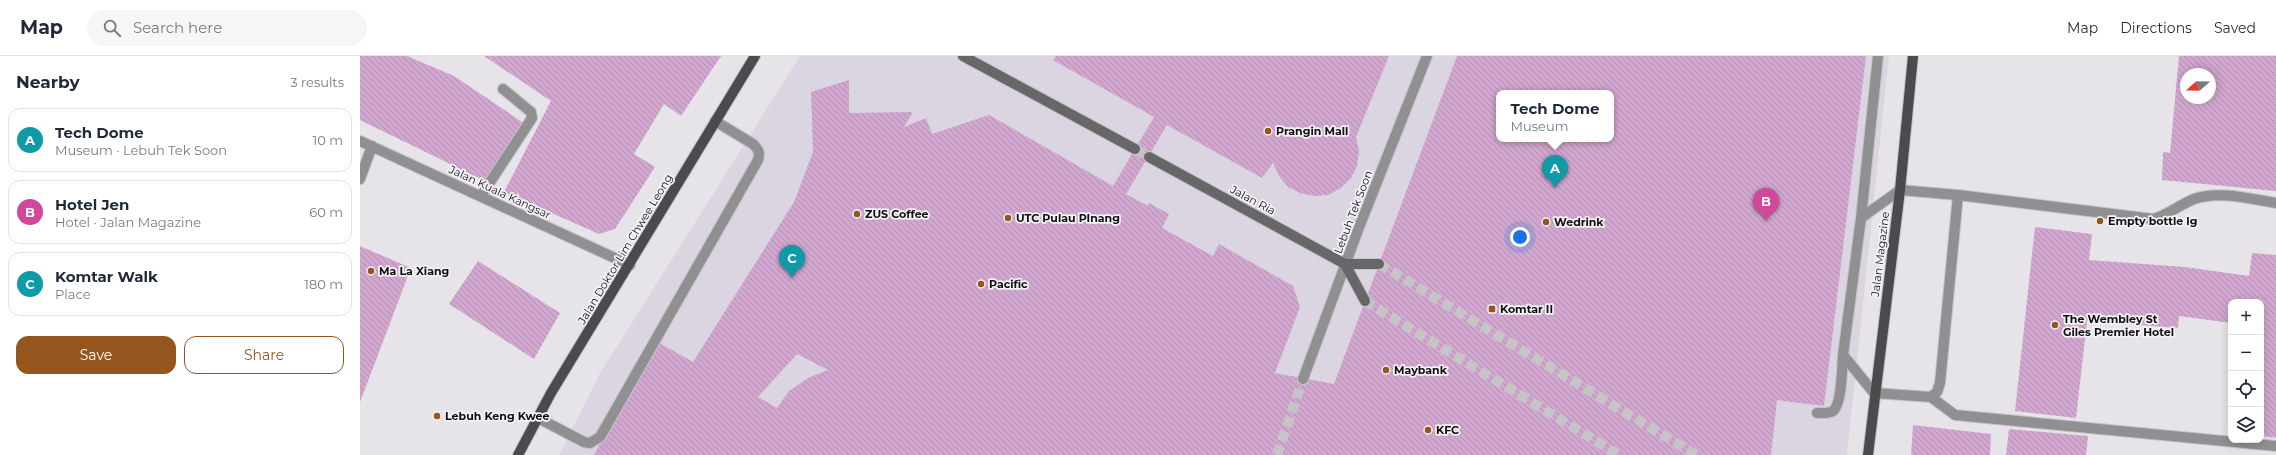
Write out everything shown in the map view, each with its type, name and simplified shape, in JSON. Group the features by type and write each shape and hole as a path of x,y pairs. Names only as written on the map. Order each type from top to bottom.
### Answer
{"main road":[{"name":"Jalan Doktor Lim Chwee Leong","path":"518,455 538,418 755,56"},
{"name":"Jalan Magazine","path":"1868,455 1874,393 1900,190 1913,56"}],"street":[{"path":"963,56 1135,149"},
{"name":"Lebuh Tek Soon","path":"1303,379 1427,56"},
{"path":"1817,413 1833,410 1838,402 1861,218 1878,56"},
{"path":"481,196 532,118 531,112 503,89"},
{"path":"538,418 584,442 590,443 600,437 758,160 759,155 753,144 715,121"},
{"name":"Jalan Kuala Kangsar","path":"360,141 630,266"},
{"path":"360,179 372,146"},
{"name":"Jalan Ria","path":"1149,157 1346,264 1379,264"},
{"path":"1861,218 1900,190 1958,194 2153,218 2165,216 2194,199 2207,196 2276,203"},
{"path":"1934,395 1940,383 1958,194"},
{"path":"1346,264 1365,301"},
{"path":"1843,355 1874,393 1934,395 1955,415 2276,446"}],"shaded area":[{"path":"800,56 1889,56 1847,455 559,455 599,375"}],"building":[{"path":"360,56 407,56 454,76 525,124 485,181 360,120"},
{"path":"484,56 721,56 681,116 664,104 634,154 655,167 615,229 599,234 504,192 551,101"},
{"path":"1056,56 1389,56 1356,137 1359,151 1357,166 1351,178 1341,188 1328,195 1314,196 1300,193 1288,187 1279,176 1273,163 1262,178 1167,125 1126,194 1148,206 1149,203 1169,214 1162,228 1213,256 1219,244 1293,286 1300,307 1275,373 1334,384 1457,56 1866,56 1824,406 1777,400 1771,455 594,455 656,341 693,362 794,202 813,152 811,92 849,80 849,113 913,112 904,127 926,118 932,134 989,115 1113,186 1154,117 1053,60","holes":["797,354 828,370 808,378 789,391 777,408 758,397"]},
{"path":"2179,56 2276,56 2276,191 2162,180 2163,152 2170,153"},
{"name":"The Wembley St Giles Premier Hotel","path":"2035,227 2092,234 2089,260 2185,267 2249,276 2252,253 2276,255 2276,438 2264,436 2264,299 2228,299 2228,323 2179,316 2178,328 2087,321 2076,418 2015,411"},
{"path":"360,246 411,268 360,402"},
{"path":"478,261 560,313 534,359 449,304"},
{"path":"1913,425 1991,434 1990,455 1911,455"},
{"path":"2009,429 2088,436 2086,455 2006,455"}],"tunnel":[{"path":"1135,149 1149,157"},
{"path":"1379,264 1696,455"},
{"path":"1365,301 1619,455"},
{"path":"1277,455 1303,379"}],"place":[{"name":"Prangin Mall","path":"1268,131"},
{"name":"Tech Dome","path":"1555,188"},
{"name":"ZUS Coffee","path":"857,214"},
{"name":"UTC Pulau PInang","path":"1008,218"},
{"name":"Hotel Jen","path":"1766,221"},
{"name":"Empty bottle lg","path":"2100,221"},
{"name":"Wedrink","path":"1546,222"},
{"name":"Ma La Xiang","path":"371,271"},
{"name":"Komtar Walk","path":"792,278"},
{"name":"Pacific","path":"981,284"},
{"name":"Komtar II","path":"1492,309"},
{"name":"The Wembley St Giles Premier Hotel","path":"2055,325"},
{"name":"Maybank","path":"1386,370"},
{"name":"Lebuh Keng Kwee","path":"437,416"},
{"name":"KFC","path":"1428,430"}]}
